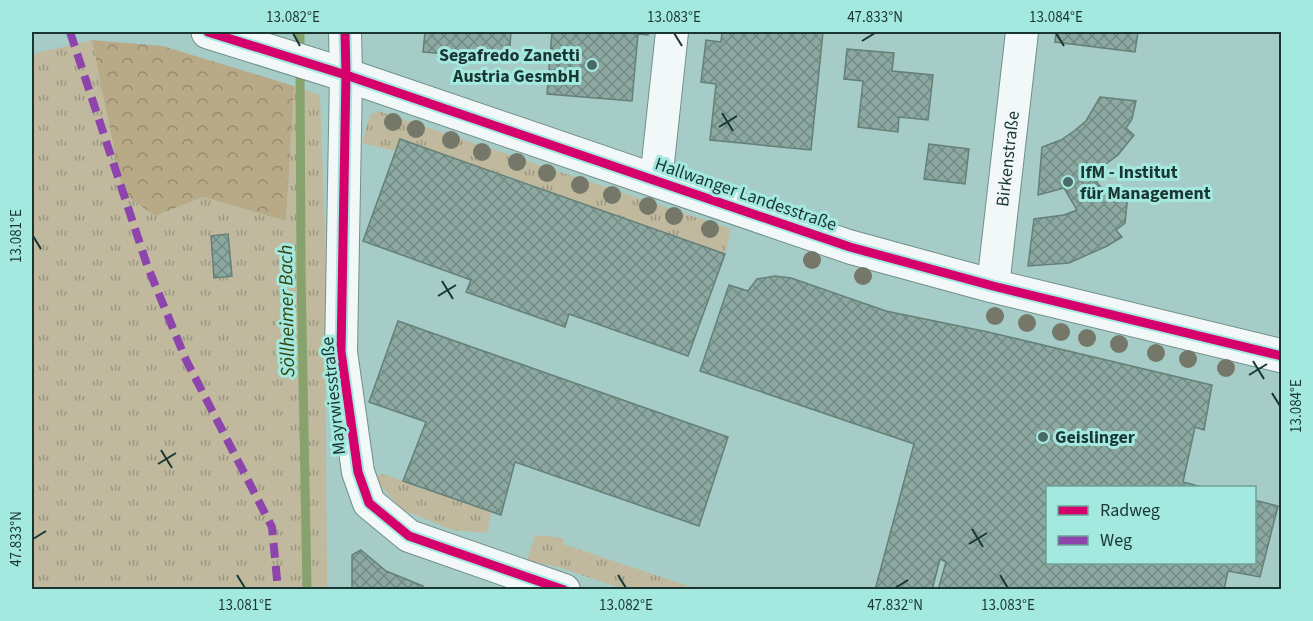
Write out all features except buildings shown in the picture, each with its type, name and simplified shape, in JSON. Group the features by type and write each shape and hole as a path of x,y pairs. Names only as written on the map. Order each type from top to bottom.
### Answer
{"street":[{"name":"Hallwanger Landesstraße","path":"208,32 340,73 850,247 993,286 1281,356"},
{"name":"Mayrwiesstraße","path":"345,32 340,73 341,352 358,472 369,503 409,536 564,590"},
{"path":"656,181 672,32"},
{"name":"Birkenstraße","path":"993,286 1022,32"}],"green space":[{"path":"92,40 123,193 155,216 203,197 286,221 294,86 320,95 325,231 327,589 32,589 32,54"},
{"path":"92,40 163,46 294,86 286,221 203,197 155,216 123,193"},
{"path":"378,111 731,229 725,254 400,139 395,151 362,143 370,115"},
{"path":"383,474 491,512 487,533 452,530 401,509 374,478"},
{"path":"535,535 564,538 563,544 697,589 623,589 558,567 527,561"}],"waterway":[{"name":"Söllheimer Bach","path":"300,32 300,53"},
{"name":"Söllheimer Bach","path":"300,67 307,590"}],"marked path":[{"path":"70,32 147,265 186,360 272,527 278,590"}],"cycle path":[{"path":"208,32 346,75 850,247 993,286 1282,356"},
{"path":"345,32 341,352 358,472 369,503 409,536 564,590"}],"place":[{"name":"Segafredo Zanetti Austria GesmbH","path":"592,65"},
{"name":"IfM - Institut für Management","path":"1068,182"},
{"name":"Geislinger","path":"1043,437"}]}
